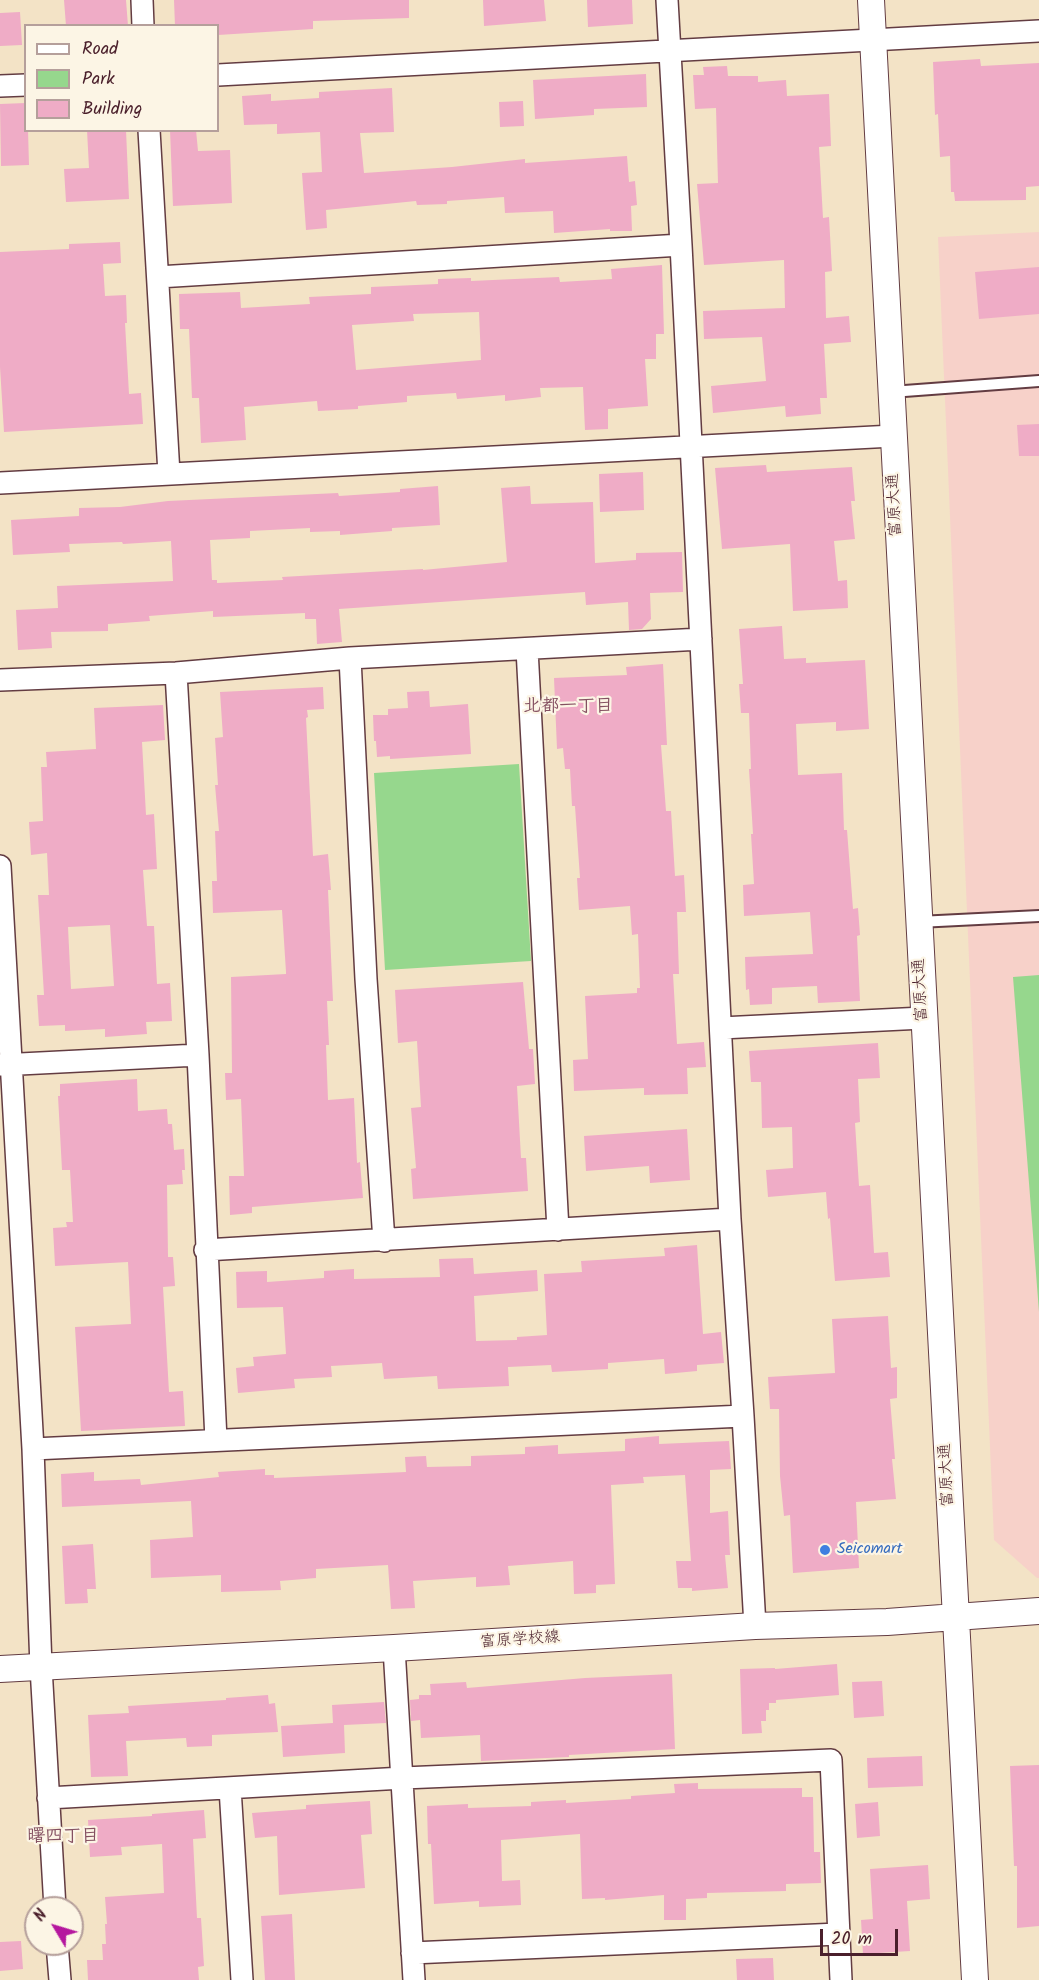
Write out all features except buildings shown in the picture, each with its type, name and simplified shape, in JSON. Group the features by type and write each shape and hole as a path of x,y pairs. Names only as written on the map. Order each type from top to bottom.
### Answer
{"street":[{"path":"142,0 143,24"},
{"path":"667,0 730,1219 755,1626"},
{"name":"富原大通","path":"871,0 975,1980"},
{"path":"219,75 1039,31"},
{"path":"0,86 24,85"},
{"path":"149,132 169,474"},
{"path":"158,277 681,245"},
{"path":"0,483 893,436"},
{"path":"0,680 176,673 350,658 701,639"},
{"path":"527,649 558,1230"},
{"path":"350,658 366,979 384,1241"},
{"path":"176,673 198,1055 216,1440"},
{"path":"0,866 5,1065 33,1449 41,1667 54,1896"},
{"path":"721,1028 923,1018"},
{"path":"5,1065 198,1055"},
{"path":"206,1250 730,1219"},
{"path":"33,1449 743,1416"},
{"name":"富原学校線","path":"0,1669 755,1626 887,1622 1039,1611"},
{"path":"394,1648 414,1980"},
{"path":"48,1798 403,1778 831,1760 841,1980"},
{"path":"230,1788 242,1980"},
{"path":"412,1953 838,1934"},
{"path":"58,1956 60,1980"}],"lane":[{"path":"891,392 1039,381"},
{"path":"918,922 1039,916"}],"shaded area":[{"path":"1039,232 1039,1578 1037,1578 994,1540 938,237"}],"green space":[{"path":"519,764 531,961 385,970 374,773"},
{"path":"1039,975 1039,1312 1013,977"}],"place":[{"name":"Seicomart","path":"825,1550"}],"district":[{"name":"北都一丁目","path":"568,708"},
{"name":"曙四丁目","path":"63,1838"}]}
